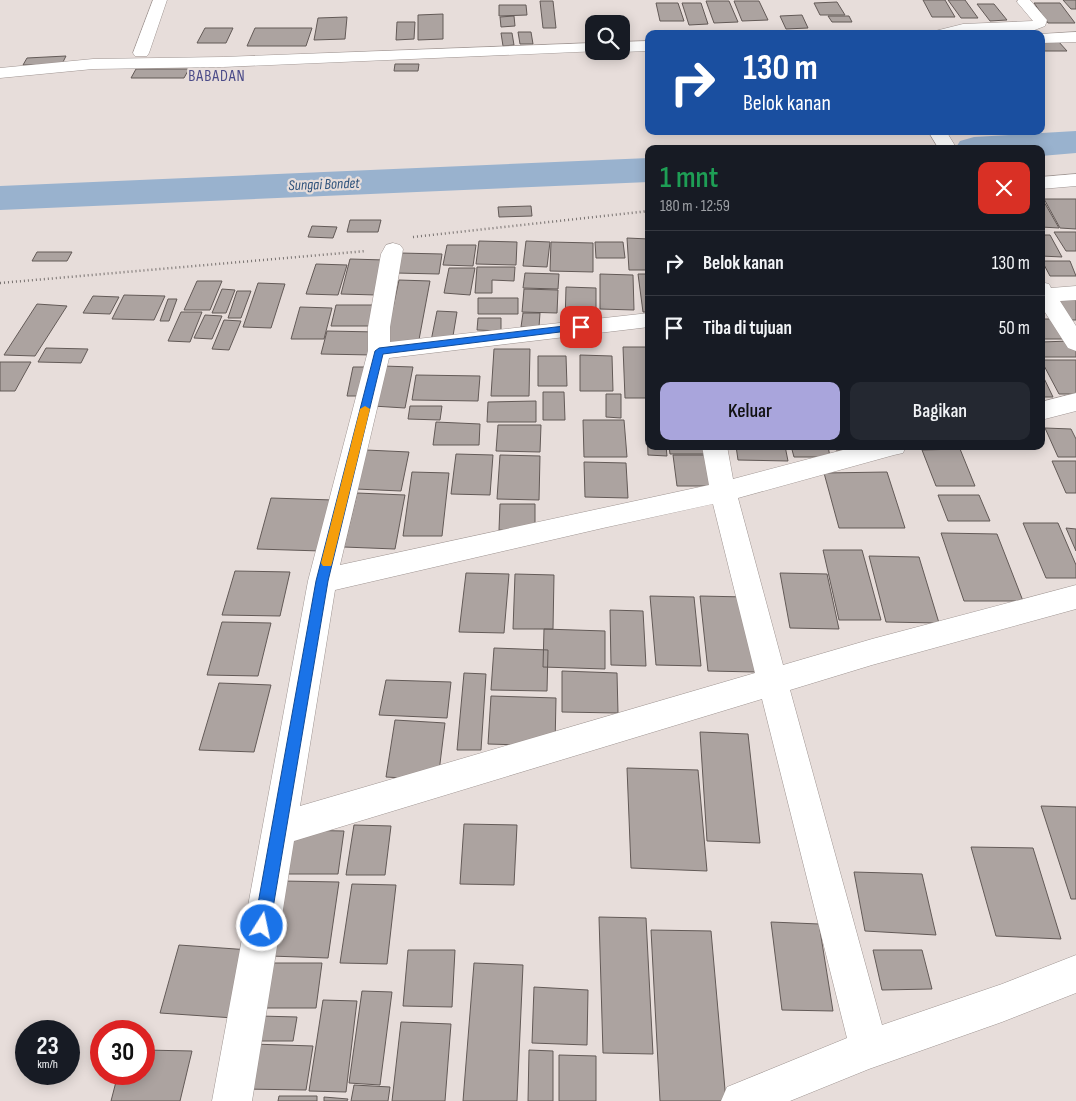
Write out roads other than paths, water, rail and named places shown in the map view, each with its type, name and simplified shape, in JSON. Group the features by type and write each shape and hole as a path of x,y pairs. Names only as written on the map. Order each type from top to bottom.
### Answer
{"street":[{"path":"141,53 160,0"},
{"path":"958,30 1032,26 1040,23 1040,20 1024,2"},
{"path":"1045,38 1076,38"},
{"path":"630,47 645,46"},
{"path":"0,73 93,64 223,62 585,48"},
{"path":"93,64 141,53 223,62"},
{"path":"1045,183 1076,180"},
{"path":"232,1101 322,581 379,351 379,322 390,254 393,249"},
{"path":"1045,292 1076,293"},
{"path":"1045,295 1076,343"},
{"path":"379,351 645,320"},
{"path":"1045,410 1076,402"},
{"path":"715,450 724,492 869,1049"},
{"path":"322,581 603,517 724,492 879,450"},
{"path":"279,829 872,652 1076,597"},
{"path":"741,1101 869,1049 1002,1003 1076,974"}],"waterway":[{"name":"Sungai Bondet","path":"1032,145 1076,142"},
{"name":"Sungai Bondet","path":"0,198 645,170"}],"district":[{"name":"BABADAN","path":"217,75"}]}
